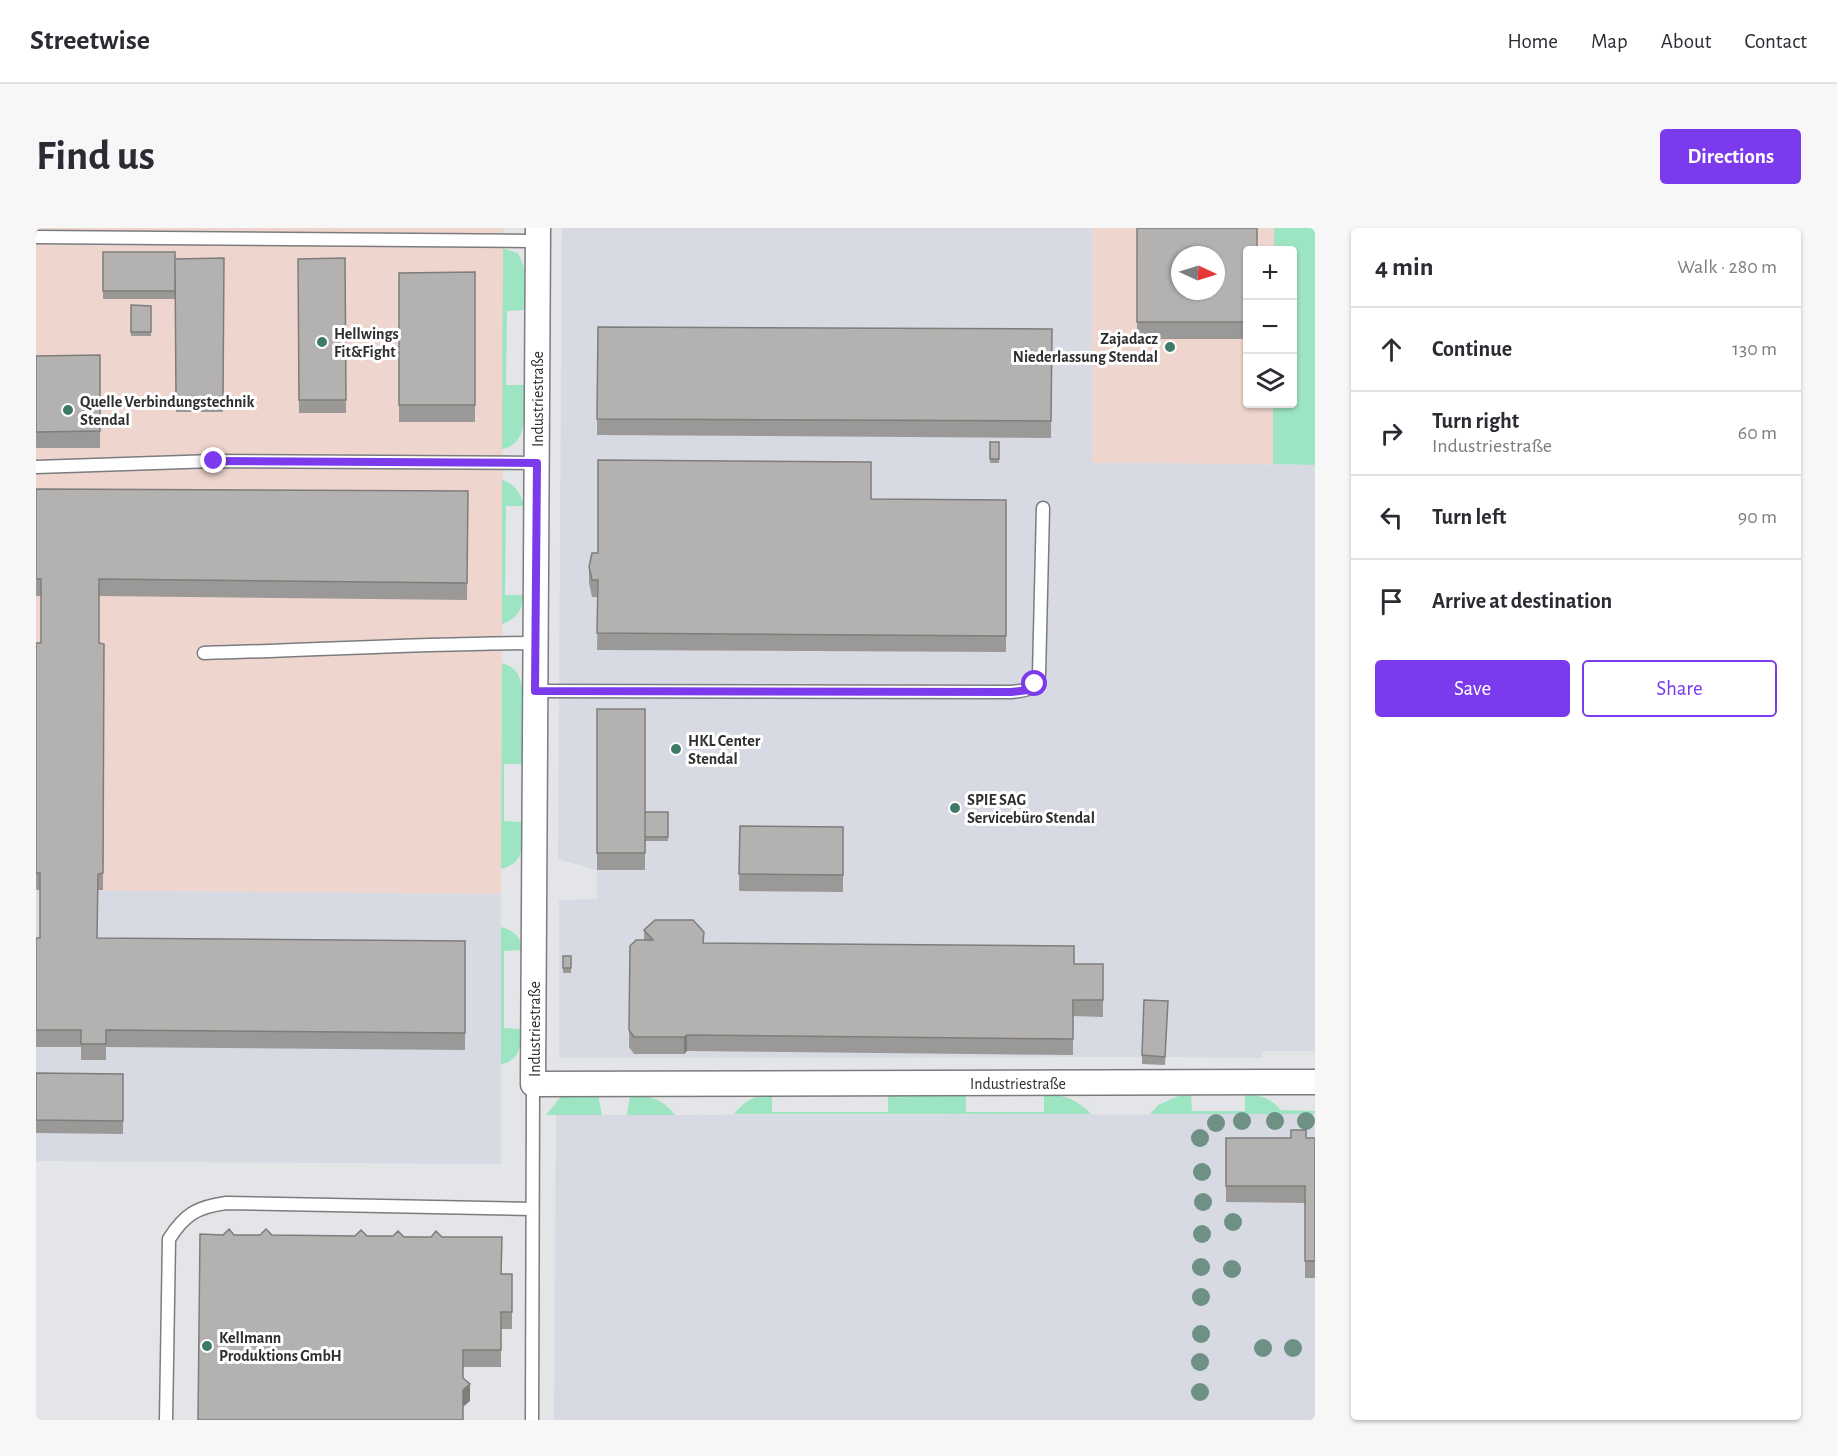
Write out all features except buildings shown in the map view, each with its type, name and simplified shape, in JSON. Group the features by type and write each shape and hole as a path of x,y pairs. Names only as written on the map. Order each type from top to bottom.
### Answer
{"street":[{"name":"Industriestraße","path":"538,235 533,1084 1315,1082"}],"lane":[{"path":"36,237 538,235"},
{"path":"36,467 214,461 537,463"},
{"path":"535,691 1011,692 1028,690 1035,684 1039,675 1043,508"},
{"path":"204,653 377,648 450,643 536,643"},
{"path":"532,1420 533,1084"},
{"path":"166,1420 169,1239 188,1214 207,1205 226,1203 532,1209"}],"shaded area":[{"path":"36,228 504,228 501,894 36,890"},
{"path":"562,228 1092,228 1092,463 1315,465 1315,1051 1263,1051 1262,1058 1166,1057 1165,1065 1142,1064 1142,1057 559,1058 559,900 597,899 597,870 558,859"},
{"name":"Zajadacz Niederlassung Stendal","path":"1092,228 1274,228 1274,246 1243,246 1243,408 1273,408 1273,464 1091,463"},
{"path":"36,890 501,894 501,1164 36,1161"},
{"path":"1315,1114 1315,1420 554,1420 556,1115"}],"green space":[{"path":"1274,228 1315,228 1315,465 1273,464 1273,408 1297,408 1297,246 1274,246"},
{"path":"503,248 518,253 524,267 524,310 507,311 506,385 524,385 524,404 521,433 511,446 502,449"},
{"path":"502,480 517,490 524,506 506,506 505,595 523,595 518,613 502,624"},
{"path":"502,663 517,673 523,691 524,717 523,764 504,764 504,821 522,822 522,845 515,862 501,869"},
{"path":"501,927 516,935 522,950 504,951 504,1028 522,1029 516,1056 501,1064"},
{"path":"966,1094 966,1112 1044,1112 1044,1094 1070,1099 1091,1114 734,1114 750,1100 766,1095 772,1095 772,1112 888,1112 888,1095"},
{"path":"1183,1094 1191,1094 1192,1111 1245,1111 1245,1094 1265,1098 1280,1110 1315,1111 1315,1114 1150,1114 1158,1105"},
{"path":"562,1095 598,1095 602,1115 546,1115"},
{"path":"630,1095 655,1099 666,1105 675,1115 627,1115"}],"place":[{"name":"Hellwings Fit&Fight","path":"322,342"},
{"name":"Zajadacz Niederlassung Stendal","path":"1170,347"},
{"name":"Quelle Verbindungstechnik Stendal","path":"68,410"},
{"name":"HKL Center Stendal","path":"676,749"},
{"name":"SPIE SAG Servicebüro Stendal","path":"955,808"},
{"name":"Kellmann Produktions GmbH","path":"207,1346"}],"route":[{"path":"214,461 537,463 535,691 1011,692 1028,690 1035,684"}]}
